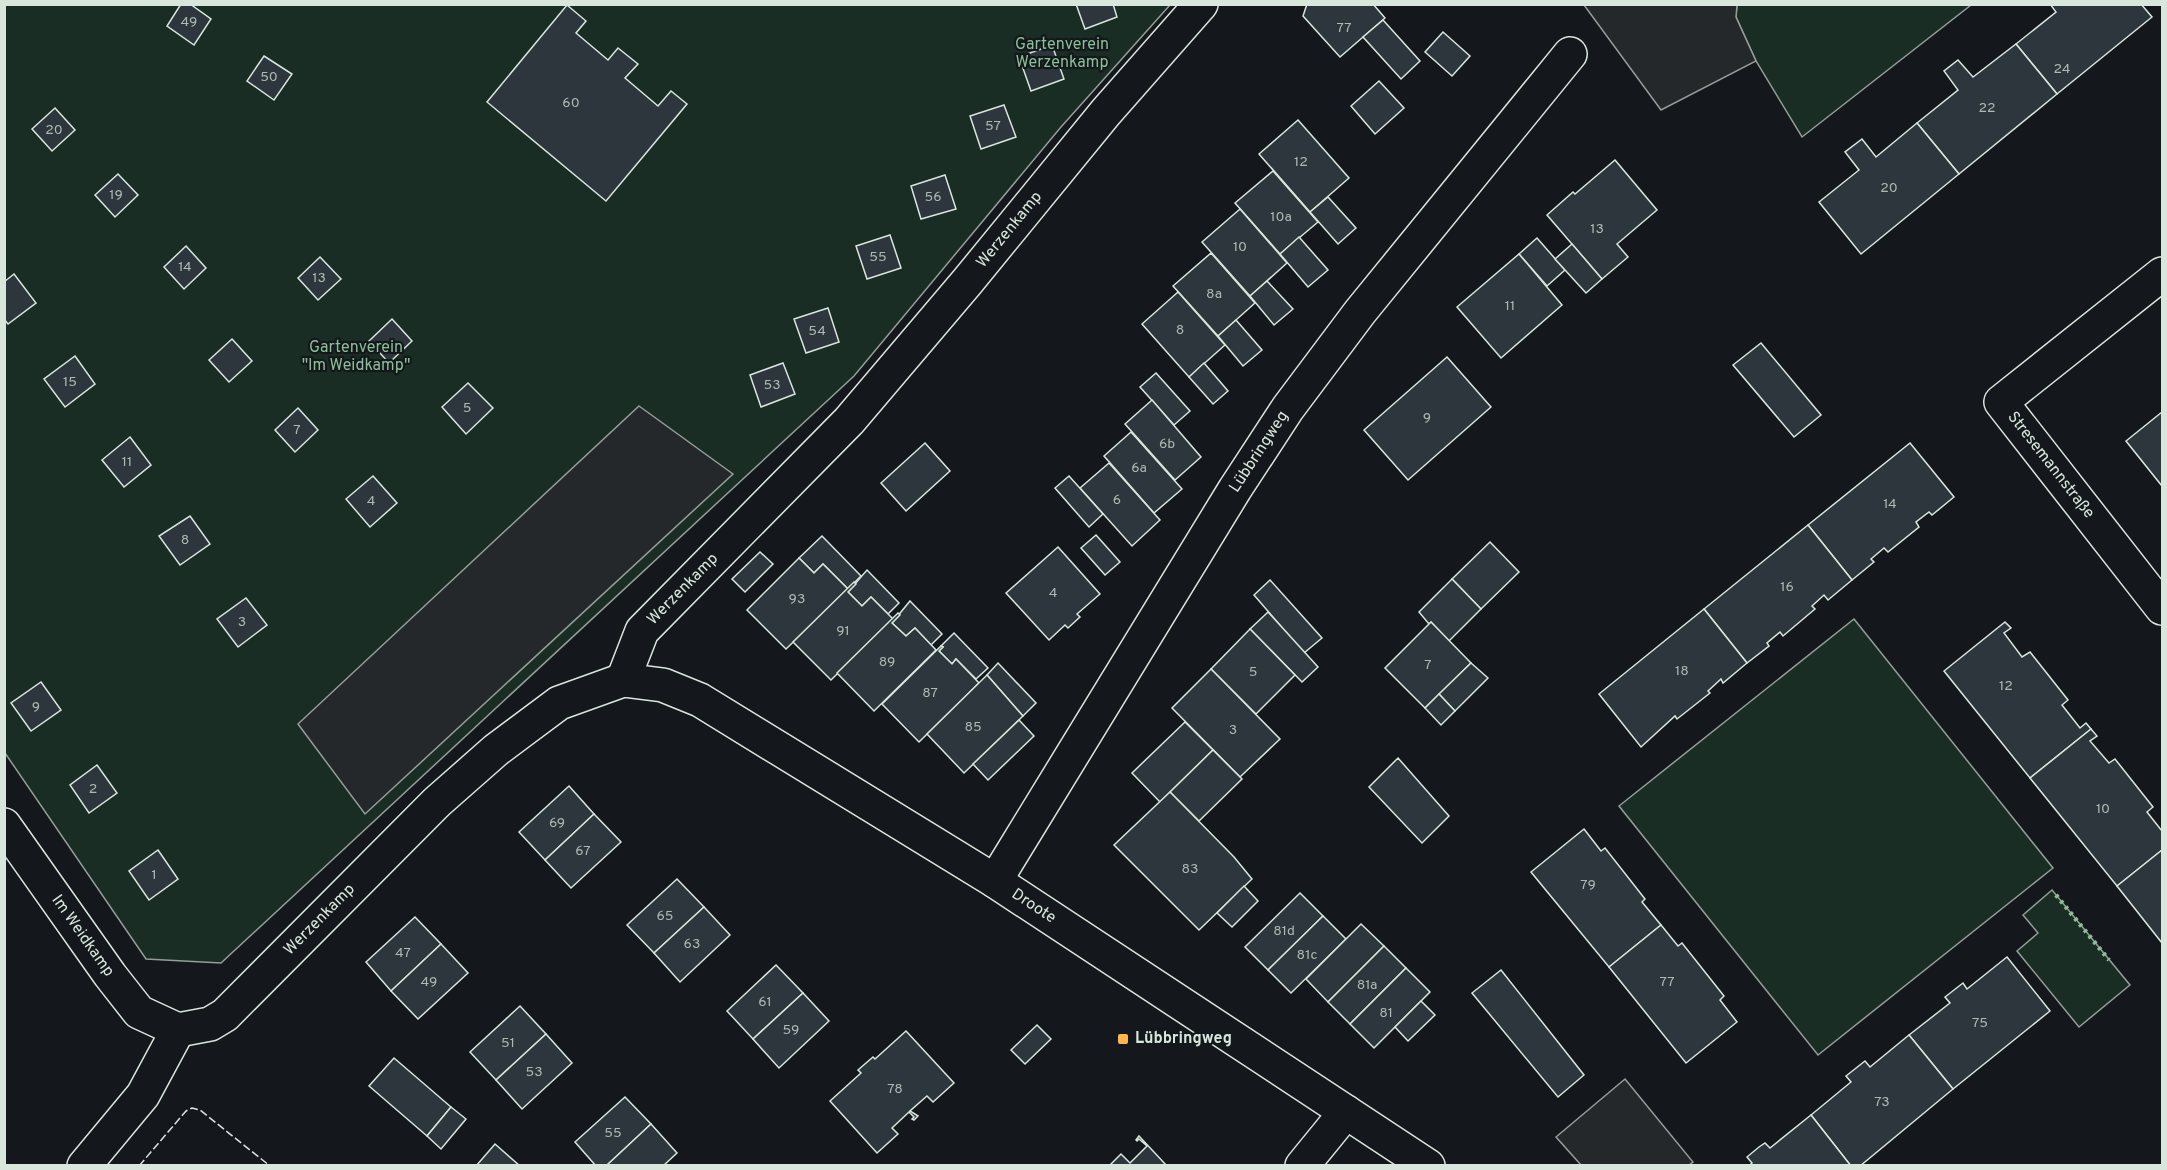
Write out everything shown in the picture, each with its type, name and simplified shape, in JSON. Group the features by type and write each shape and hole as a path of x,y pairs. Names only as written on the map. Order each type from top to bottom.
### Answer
{"street":[{"name":"Werzenkamp","path":"178,1030 210,1024 225,1015 290,947 437,802 496,750 559,703 623,680 642,631 849,421 967,282 1106,112 1201,4"},
{"name":"Lübbringweg","path":"995,881 1235,489 1288,408 1360,312 1570,54"},
{"name":"Stresemannstraße","path":"2163,274 2001,402 2163,608"},
{"name":"Droote","path":"623,680 663,685 700,700 995,881 1428,1166"},
{"name":"Im Weidkamp","path":"4,825 110,975 139,1012 178,1030"},
{"path":"84,1166 143,1095 178,1030"},
{"path":"1302,1166 1346,1112"}],"green space":[{"name":"Gartenverein \"Im Weidkamp\"","path":"4,5 1170,5 1061,127 854,376 221,963 146,959 5,753"},
{"path":"1737,5 1971,5 1802,137 1756,61 1736,17"},
{"path":"1854,619 2053,868 1818,1055 1619,806"},
{"path":"2052,890 2130,985 2079,1027 2017,951 2038,933 2023,915"}],"shaded area":[{"path":"1584,5 1737,5 1736,17 1756,61 1661,110"},
{"path":"639,406 733,474 365,814 298,724"},
{"path":"1625,1079 1693,1162 1689,1165 1581,1165 1556,1137"}],"building":[{"path":"181,4 190,4 211,19 194,45 167,26"},
{"path":"1076,4 1113,4 1117,17 1085,29"},
{"path":"1307,4 1373,4 1385,18 1340,57 1303,16"},
{"path":"2050,4 2141,4 2152,17 2057,94 2016,44 2056,12"},
{"path":"567,5 586,21 576,33 608,60 618,48 638,64 625,78 658,106 671,91 687,104 606,201 487,102"},
{"path":"1383,20 1420,61 1401,79 1363,37"},
{"path":"1443,32 1470,56 1452,76 1425,52"},
{"path":"2016,44 2057,94 1959,174 1917,123 1958,90 1944,71 1958,60 1973,77"},
{"path":"1052,45 1064,79 1031,91 1019,57"},
{"path":"264,56 292,74 274,100 247,81"},
{"path":"1379,81 1404,108 1375,134 1351,106"},
{"path":"1004,105 1016,137 981,149 970,116"},
{"path":"55,108 75,130 52,151 32,129"},
{"path":"1298,120 1349,178 1310,212 1259,154"},
{"path":"1917,123 1959,174 1861,254 1819,202 1859,170 1845,152 1862,139 1876,157"},
{"path":"1615,160 1657,210 1617,244 1628,257 1602,279 1547,215"},
{"path":"1273,171 1318,222 1280,254 1235,203"},
{"path":"118,174 138,195 115,217 95,195"},
{"path":"945,175 956,209 921,219 911,186"},
{"path":"1328,197 1356,228 1338,244 1310,212"},
{"path":"1240,209 1287,263 1250,296 1202,242"},
{"path":"890,235 901,268 867,279 856,246"},
{"path":"1299,237 1328,270 1308,287 1280,254"},
{"path":"1537,238 1565,270 1547,286 1519,254"},
{"path":"1572,244 1602,279 1586,293 1555,259"},
{"path":"186,246 206,268 184,289 164,267"},
{"path":"1211,253 1255,303 1218,336 1173,286"},
{"path":"1519,254 1562,305 1501,358 1457,307"},
{"path":"320,257 341,279 318,300 298,278"},
{"path":"14,274 36,303 8,324 4,319 4,282"},
{"path":"1267,281 1293,309 1274,325 1250,296"},
{"path":"1178,292 1225,345 1189,377 1142,324"},
{"path":"828,308 839,342 806,353 794,319"},
{"path":"392,319 412,341 389,363 369,341"},
{"path":"1236,320 1262,350 1243,366 1218,336"},
{"path":"232,339 252,361 229,382 209,360"},
{"path":"1761,343 1821,415 1794,437 1733,365"},
{"path":"75,356 95,384 65,407 44,379"},
{"path":"1447,357 1491,407 1408,480 1364,430"},
{"path":"783,363 795,394 761,407 750,375"},
{"path":"1204,363 1228,391 1213,404 1189,377"},
{"path":"1156,373 1190,411 1174,425 1140,387"},
{"path":"468,383 493,408 466,434 442,407"},
{"path":"1152,400 1201,457 1175,480 1125,424"},
{"path":"298,408 318,430 295,452 275,430"},
{"path":"2162,412 2162,486 2126,441"},
{"path":"1131,432 1182,489 1154,513 1104,456"},
{"path":"130,437 151,465 124,487 102,460"},
{"path":"925,443 950,471 906,511 881,483"},
{"path":"1910,443 1954,497 1932,515 1929,512 1916,522 1919,527 1888,552 1884,548 1871,559 1874,562 1852,580 1808,525"},
{"path":"1109,463 1160,520 1132,546 1080,488"},
{"path":"373,476 397,503 370,527 346,499"},
{"path":"1069,476 1103,514 1089,527 1055,488"},
{"path":"190,516 210,544 180,565 159,536"},
{"path":"1808,525 1852,580 1828,600 1824,595 1812,606 1815,609 1783,636 1780,632 1767,643 1769,646 1747,663 1704,609"},
{"path":"1096,535 1120,562 1105,575 1081,548"},
{"path":"822,536 861,576 848,589 823,564 814,573 799,558"},
{"path":"1490,542 1519,572 1481,609 1452,579"},
{"path":"1058,547 1100,594 1077,614 1080,617 1068,628 1065,625 1049,640 1006,593"},
{"path":"760,552 773,564 745,592 732,579"},
{"path":"799,558 814,573 823,564 848,589 786,649 747,610"},
{"path":"867,570 899,603 888,614 871,597 862,606 848,592"},
{"path":"1452,579 1481,609 1449,641 1419,612"},
{"path":"1270,580 1322,638 1304,653 1254,595"},
{"path":"854,582 856,584 848,592 862,606 871,597 893,619 831,680 793,642"},
{"path":"246,598 267,625 238,647 217,619"},
{"path":"910,601 942,634 931,645 915,628 906,636 892,623"},
{"path":"1704,609 1747,663 1723,683 1721,679 1708,691 1710,693 1677,719 1675,716 1641,747 1599,694"},
{"path":"1268,612 1318,667 1302,682 1250,629"},
{"path":"898,613 900,615 892,623 906,636 915,628 936,650 874,711 837,673"},
{"path":"1431,622 1471,663 1425,708 1385,668"},
{"path":"2005,622 2011,628 2004,633 2022,657 2030,652 2068,700 2062,705 2080,728 2086,723 2091,729 2030,778 1944,671"},
{"path":"1250,629 1295,675 1256,714 1211,669"},
{"path":"954,633 988,668 976,679 956,659 952,664 939,651"},
{"path":"941,646 943,647 939,651 952,664 956,659 979,683 919,742 882,704"},
{"path":"998,663 1036,703 1023,716 987,675"},
{"path":"1471,663 1488,678 1455,711 1439,694"},
{"path":"1211,669 1280,739 1240,777 1172,708"},
{"path":"987,675 1023,716 964,773 927,734"},
{"path":"41,682 61,710 31,731 11,703"},
{"path":"1439,694 1455,711 1441,725 1425,708"},
{"path":"1019,720 1034,736 988,780 973,764"},
{"path":"1185,722 1213,750 1160,802 1132,773"},
{"path":"2091,729 2097,736 2090,741 2109,763 2115,759 2153,807 2147,812 2162,831 2162,850 2117,886 2030,778"},
{"path":"1213,750 1242,779 1199,821 1170,792"},
{"path":"1398,758 1449,816 1422,843 1369,787"},
{"path":"97,765 117,793 89,813 70,785"},
{"path":"569,786 594,814 545,860 519,832"},
{"path":"1170,792 1234,857 1252,879 1199,930 1114,845"},
{"path":"594,814 621,842 571,888 545,860"},
{"path":"1584,829 1601,851 1605,848 1645,899 1642,902 1661,925 1609,967 1531,872"},
{"path":"158,850 178,879 149,900 129,871"},
{"path":"2162,850 2162,943 2117,886"},
{"path":"677,879 704,907 654,953 627,925"},
{"path":"1244,886 1258,901 1232,927 1217,913"},
{"path":"1300,893 1323,916 1268,970 1245,947"},
{"path":"704,907 730,935 680,982 654,953"},
{"path":"1323,916 1346,939 1291,993 1268,970"},
{"path":"415,917 441,944 391,991 366,962"},
{"path":"1361,924 1384,946 1328,1002 1306,979"},
{"path":"1661,925 1678,946 1682,943 1724,996 1720,1000 1737,1022 1686,1063 1609,967"},
{"path":"441,944 468,973 418,1019 391,991"},
{"path":"1384,946 1406,968 1350,1024 1328,1002"},
{"path":"2007,957 2050,1011 1953,1089 1909,1035 1950,1003 1945,997 1963,983 1967,989"},
{"path":"776,965 803,993 753,1039 727,1011"},
{"path":"1406,968 1430,992 1374,1048 1350,1024"},
{"path":"1501,970 1584,1075 1558,1097 1472,993"},
{"path":"803,993 829,1021 779,1068 753,1039"},
{"path":"1421,1001 1435,1015 1408,1041 1395,1027"},
{"path":"520,1006 546,1034 496,1080 470,1052"},
{"path":"1037,1025 1051,1039 1025,1064 1011,1050"},
{"path":"906,1031 954,1083 933,1102 927,1096 910,1111 918,1116 914,1120 909,1112 892,1128 898,1134 877,1153 830,1101 861,1073 858,1070 873,1057 875,1059"},
{"path":"546,1034 572,1063 522,1109 496,1080"},
{"path":"1909,1035 1953,1089 1860,1166 1851,1166 1811,1115 1851,1082 1846,1076 1865,1061 1870,1067"},
{"path":"394,1058 451,1107 427,1136 369,1086"},
{"path":"625,1097 651,1124 606,1166 596,1166 575,1142"},
{"path":"451,1107 466,1119 441,1149 427,1136"},
{"path":"1811,1115 1851,1166 1749,1166 1752,1163 1747,1157 1759,1147 1765,1143 1770,1148"},
{"path":"651,1124 677,1153 663,1166 606,1166"},
{"path":"1139,1136 1167,1166 1109,1166 1121,1154 1130,1163 1147,1146 1139,1139 1136,1140"},
{"path":"495,1144 520,1166 476,1166"}],"hedge":[{"path":"2056,895 2109,960"}],"fence":[{"path":"139,1166 186,1111 192,1108 200,1110 270,1166"}],"place":[{"name":"Lübbringweg","path":"1123,1039"}],"park label":[{"name":"Gartenverein Werzenkamp","path":"1062,54"}]}
